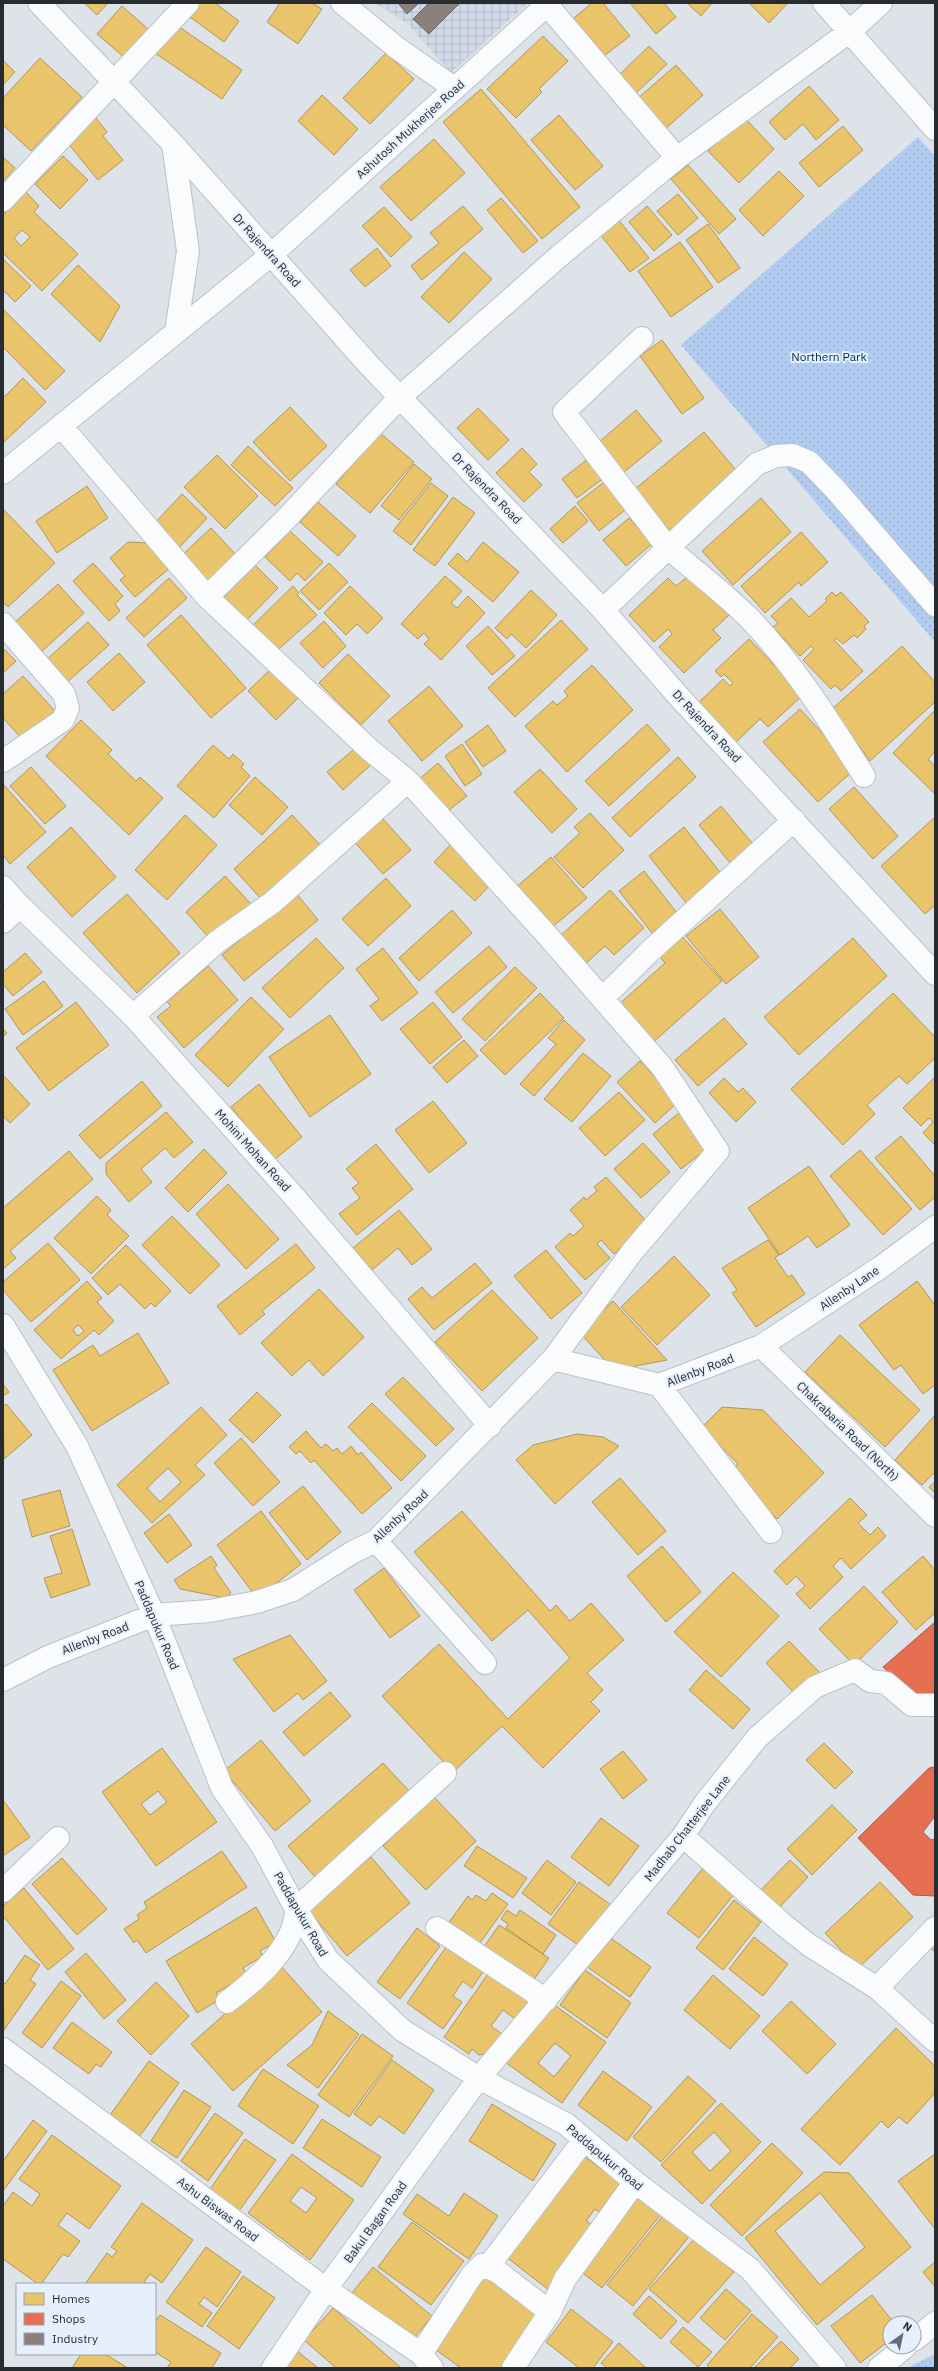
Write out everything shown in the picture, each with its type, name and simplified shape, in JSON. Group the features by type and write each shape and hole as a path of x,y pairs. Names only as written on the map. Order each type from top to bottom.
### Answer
{"street":[{"name":"Dr Rajendra Road","path":"39,3 173,144 400,397 603,610 681,699 934,971"},
{"path":"3,200 113,81 188,3"},
{"path":"342,3 397,48 454,88"},
{"path":"824,3 935,129"},
{"path":"207,597 286,519 400,397 557,258 677,158 849,32 881,3"},
{"path":"548,4 677,158"},
{"name":"Ashutosh Mukherjee Road","path":"3,473 272,255 548,4"},
{"path":"173,144 188,251 176,332"},
{"path":"642,338 564,412 668,548 747,616 784,658 818,704 864,776"},
{"path":"62,426 207,597 370,750 408,781 603,998 662,1067 718,1151 632,1252 553,1359"},
{"path":"603,610 757,464 776,456 792,455 809,462 835,489 935,605"},
{"path":"3,624 64,694 68,708 63,720 3,761"},
{"path":"133,1016 218,941 273,902 408,781"},
{"path":"603,998 648,953 794,820"},
{"name":"Mohini Mohan Road","path":"3,887 20,906 133,1016 297,1200 490,1426"},
{"path":"3,922 20,906"},
{"name":"Allenby Lane","path":"761,1346 881,1267 935,1226"},
{"name":"Paddapukur Road","path":"3,1325 77,1446 154,1615 222,1788 262,1846 296,1909 328,1960 368,2000 402,2030 479,2078 566,2124 634,2182 750,2269 836,2368"},
{"name":"Allenby Road","path":"3,1680 48,1657 154,1615 210,1611 257,1602 293,1590 353,1552 376,1541 490,1426 553,1359 659,1385 761,1346"},
{"name":"Chakrabaria Road (North)","path":"761,1346 935,1516"},
{"path":"659,1385 771,1532"},
{"path":"376,1541 485,1663"},
{"name":"Madhab Chatterjee Lane","path":"479,2078 683,1836 705,1803 758,1737 815,1687 855,1670 870,1681 886,1683 912,1704 935,1706"},
{"path":"227,2002 256,1980 279,1952 296,1920 296,1909 445,1772"},
{"path":"683,1836 785,1926 809,1945 877,1988 935,2041"},
{"path":"3,1891 58,1838"},
{"path":"437,1928 546,2000"},
{"path":"877,1988 935,1928"},
{"name":"Ashu Biswas Road","path":"3,2049 326,2289 426,2361"},
{"name":"Bakul Bagan Road","path":"273,2368 326,2289 479,2078"},
{"path":"487,2268 584,2140"},
{"path":"513,2368 550,2312 565,2279 634,2182"},
{"path":"426,2361 472,2275 482,2265 498,2272 550,2312"},
{"path":"922,2334 935,2323"},
{"path":"879,2368 895,2355"}],"shaded area":[{"path":"374,3 528,3 451,73 406,22"}],"green space":[{"name":"Northern Park","path":"918,137 935,156 935,642 681,345"},
{"path":"935,2354 935,2368 907,2368"}],"building: Homes":[{"path":"84,3 108,3 97,15"},
{"path":"195,3 215,3 239,21 224,42 186,14"},
{"path":"280,3 312,3 322,9 298,44 267,22"},
{"path":"592,3 603,3 630,36 600,59 569,22"},
{"path":"630,3 664,3 676,17 656,34"},
{"path":"687,3 712,3 701,16"},
{"path":"749,3 788,3 769,23"},
{"path":"122,6 149,30 125,58 97,34"},
{"path":"175,24 242,70 222,99 155,53"},
{"path":"543,36 568,61 539,89 542,92 516,118 487,89"},
{"path":"649,46 667,64 634,95 617,77"},
{"path":"386,53 414,79 370,124 343,98"},
{"path":"40,58 82,97 31,151 3,125 3,98"},
{"path":"3,60 15,72 3,85"},
{"path":"676,65 703,95 663,131 636,100"},
{"path":"809,86 839,120 816,140 803,124 785,140 769,122"},
{"path":"481,89 580,207 542,239 443,122"},
{"path":"322,95 358,129 334,155 298,121"},
{"path":"559,115 603,166 575,190 531,140"},
{"path":"95,117 107,132 103,136 123,160 98,180 66,141"},
{"path":"744,117 774,149 739,183 708,151"},
{"path":"843,126 863,150 819,187 799,163"},
{"path":"434,139 465,173 411,221 380,187"},
{"path":"63,156 88,180 60,209 35,184"},
{"path":"3,157 15,168 3,181"},
{"path":"688,165 736,219 719,234 671,179"},
{"path":"779,171 804,196 763,236 739,210"},
{"path":"26,192 39,206 34,212 78,254 42,291 3,253 3,215","holes":["22,230 30,237 21,246 14,238"]},
{"path":"678,194 698,218 678,235 657,211"},
{"path":"501,198 538,241 523,253 487,210"},
{"path":"463,206 483,229 422,280 411,266 439,243 430,233"},
{"path":"647,206 672,235 654,251 629,222"},
{"path":"384,207 412,237 391,257 362,226"},
{"path":"617,218 649,258 630,272 599,233"},
{"path":"708,224 740,268 718,283 686,240"},
{"path":"680,242 713,287 671,317 638,271"},
{"path":"377,248 391,266 365,287 350,270"},
{"path":"464,252 492,279 449,323 421,297"},
{"path":"3,259 31,286 15,302 3,290"},
{"path":"78,265 120,306 100,342 51,294"},
{"path":"3,309 65,371 45,390 3,347"},
{"path":"662,340 704,398 682,414 640,356"},
{"path":"23,378 46,402 3,443 3,398"},
{"path":"290,407 327,446 290,481 253,442"},
{"path":"478,408 509,440 488,460 457,428"},
{"path":"636,410 662,441 623,473 598,443"},
{"path":"704,432 740,475 671,532 635,489"},
{"path":"380,433 414,462 370,513 336,484"},
{"path":"248,446 293,488 275,506 231,465"},
{"path":"522,448 537,464 529,472 542,485 524,502 496,473"},
{"path":"217,455 258,496 225,529 184,487"},
{"path":"589,458 605,477 577,498 562,479"},
{"path":"414,464 432,479 399,520 381,506"},
{"path":"608,479 630,506 599,531 577,503"},
{"path":"431,483 448,496 411,545 393,531"},
{"path":"87,486 108,518 57,553 36,521"},
{"path":"182,494 207,518 178,549 153,525"},
{"path":"453,497 475,513 435,566 413,550"},
{"path":"761,498 791,532 733,585 702,551"},
{"path":"318,502 356,536 338,556 300,522"},
{"path":"575,506 588,521 563,543 550,529"},
{"path":"3,509 55,563 8,607 3,602"},
{"path":"629,518 652,544 626,566 603,540"},
{"path":"211,528 238,557 208,585 181,556"},
{"path":"290,531 323,562 305,581 297,573 290,581 265,557"},
{"path":"801,532 828,562 801,586 799,582 765,613 741,586"},
{"path":"128,542 149,543 170,568 135,597 120,580 125,576 110,558"},
{"path":"483,542 519,572 493,602 448,564 458,553 467,562"},
{"path":"93,563 123,596 115,604 120,611 109,621 73,581"},
{"path":"329,563 348,582 319,610 300,591"},
{"path":"255,565 278,588 240,627 222,599"},
{"path":"445,576 462,591 451,603 457,608 468,596 485,613 441,660 424,644 429,639 424,633 418,639 401,624"},
{"path":"687,577 729,615 713,630 721,638 684,673 659,647 672,634 668,629 654,642 629,615 668,578 676,586"},
{"path":"169,578 187,598 144,637 126,618"},
{"path":"58,584 84,613 41,652 14,623"},
{"path":"293,586 299,593 297,595 317,615 273,654 247,631"},
{"path":"350,586 383,618 367,634 357,624 346,635 324,613"},
{"path":"531,590 557,615 526,648 511,634 507,639 495,628"},
{"path":"832,592 836,596 841,592 869,622 864,626 866,629 857,638 854,635 843,644 836,638 834,640 863,671 841,691 835,685 831,689 803,660 814,649 811,646 800,656 773,627 778,623 771,616 791,598 809,617 827,601 825,599"},
{"path":"181,615 246,688 211,718 147,645"},
{"path":"561,620 588,649 515,717 488,688"},
{"path":"324,621 346,646 323,668 300,643"},
{"path":"88,622 109,645 65,684 45,661"},
{"path":"488,626 515,656 492,675 466,646"},
{"path":"749,639 803,695 768,727 760,719 732,746 695,706 723,679 730,686 733,683 724,674 721,677 715,671"},
{"path":"902,646 935,682 935,702 870,761 832,709"},
{"path":"3,648 16,661 3,673"},
{"path":"119,653 145,682 113,711 87,682"},
{"path":"348,654 390,696 361,725 319,683"},
{"path":"592,665 633,710 567,772 525,726 553,701 557,705 568,696 564,691"},
{"path":"273,667 300,696 276,720 248,691"},
{"path":"23,676 56,712 24,741 3,718 3,694"},
{"path":"429,686 463,726 422,761 388,721"},
{"path":"800,709 855,769 818,802 763,742"},
{"path":"935,710 935,752 928,759 935,766 935,794 893,753"},
{"path":"81,720 112,750 108,754 136,781 140,777 163,798 129,835 46,756"},
{"path":"647,724 670,750 609,806 585,781"},
{"path":"488,725 506,751 483,767 465,742"},
{"path":"462,744 482,774 465,786 445,756"},
{"path":"213,745 229,759 233,754 244,764 241,767 250,776 214,818 177,786"},
{"path":"358,746 373,763 343,790 327,772"},
{"path":"678,757 696,777 630,837 612,818"},
{"path":"438,763 467,796 444,814 417,781"},
{"path":"31,767 66,806 45,824 10,786"},
{"path":"540,769 577,809 552,833 514,792"},
{"path":"255,777 288,807 262,835 229,805"},
{"path":"3,784 46,832 10,864 3,855"},
{"path":"854,787 898,836 873,859 829,809"},
{"path":"721,806 758,850 735,869 699,825"},
{"path":"590,813 624,850 583,888 554,857 580,833 574,827"},
{"path":"185,815 217,845 167,900 135,870"},
{"path":"292,815 321,846 262,900 234,869"},
{"path":"935,817 935,905 925,914 881,866"},
{"path":"373,818 383,819 411,850 383,874 351,838"},
{"path":"71,827 116,877 72,917 27,867"},
{"path":"684,827 723,876 687,904 649,856"},
{"path":"453,842 494,881 475,901 434,862"},
{"path":"551,857 587,898 551,928 514,889"},
{"path":"644,871 677,913 652,933 619,891"},
{"path":"225,876 251,904 211,940 186,912"},
{"path":"386,878 411,906 368,946 342,919"},
{"path":"610,890 644,928 614,955 605,946 582,967 557,939"},
{"path":"296,893 318,920 244,981 222,955"},
{"path":"127,894 180,953 137,993 83,933"},
{"path":"720,909 759,957 726,984 686,936"},
{"path":"452,910 472,933 419,981 399,958"},
{"path":"680,934 722,981 650,1045 616,1007 665,963 658,954"},
{"path":"316,938 344,968 290,1018 262,988"},
{"path":"853,938 887,976 799,1055 764,1017"},
{"path":"489,946 507,967 453,1013 435,992"},
{"path":"383,948 418,993 382,1021 370,1006 379,999 356,969"},
{"path":"25,953 42,972 13,996 3,984 3,972"},
{"path":"208,966 238,1000 184,1048 157,1017 171,1006 167,1002"},
{"path":"515,967 537,988 485,1041 462,1019"},
{"path":"44,981 63,1006 23,1035 5,1009"},
{"path":"540,993 564,1018 505,1075 480,1050"},
{"path":"893,993 935,1037 935,1058 907,1084 899,1076 867,1105 875,1114 843,1145 791,1089"},
{"path":"251,997 284,1029 228,1087 195,1055"},
{"path":"76,1002 109,1045 49,1091 16,1048"},
{"path":"433,1002 462,1037 430,1064 400,1029"},
{"path":"330,1015 371,1074 310,1117 269,1057"},
{"path":"724,1018 747,1044 698,1086 675,1060"},
{"path":"564,1020 585,1040 534,1096 520,1084 556,1044 548,1038"},
{"path":"3,1029 7,1033 3,1037"},
{"path":"464,1040 478,1056 447,1083 433,1067"},
{"path":"583,1053 611,1076 572,1122 544,1099"},
{"path":"640,1061 678,1102 655,1123 617,1082"},
{"path":"3,1075 30,1104 10,1123 3,1116"},
{"path":"935,1077 935,1145 923,1133 933,1122 929,1118 921,1126 903,1108"},
{"path":"724,1078 738,1092 743,1088 756,1102 736,1122 709,1093"},
{"path":"142,1081 162,1106 100,1159 79,1135"},
{"path":"259,1084 302,1137 274,1160 231,1107"},
{"path":"619,1092 645,1120 605,1156 579,1128"},
{"path":"433,1101 467,1143 429,1173 395,1130"},
{"path":"166,1112 193,1142 174,1158 165,1148 141,1169 152,1182 129,1202 106,1174 106,1163"},
{"path":"680,1112 709,1147 681,1169 653,1134"},
{"path":"901,1136 935,1176 935,1197 920,1210 875,1158"},
{"path":"643,1143 670,1172 641,1198 614,1169"},
{"path":"376,1144 413,1189 357,1235 339,1214 360,1198 352,1188 359,1183 346,1169"},
{"path":"204,1149 227,1173 188,1212 165,1188"},
{"path":"860,1150 912,1209 883,1235 830,1176"},
{"path":"69,1151 93,1179 10,1251 16,1258 3,1269 3,1208"},
{"path":"809,1166 850,1225 817,1248 808,1236 780,1255 748,1208"},
{"path":"606,1177 648,1223 614,1254 601,1240 597,1244 610,1258 585,1280 555,1247 570,1233 573,1236 584,1226 570,1210 584,1197 586,1200 597,1191 594,1187"},
{"path":"228,1184 279,1239 246,1269 196,1214"},
{"path":"97,1196 111,1210 107,1215 129,1236 91,1274 54,1238"},
{"path":"399,1210 432,1249 412,1265 398,1248 372,1270 353,1248"},
{"path":"172,1216 220,1265 190,1294 142,1245"},
{"path":"768,1240 779,1255 775,1258 788,1277 792,1275 805,1294 756,1327 732,1293 737,1290 722,1268"},
{"path":"48,1243 80,1280 31,1322 3,1290 3,1282"},
{"path":"296,1244 315,1268 262,1311 265,1314 240,1335 217,1306"},
{"path":"126,1245 171,1291 155,1307 151,1303 145,1309 120,1284 108,1295 92,1278"},
{"path":"546,1250 582,1293 551,1319 514,1276"},
{"path":"674,1256 710,1295 657,1345 621,1307"},
{"path":"475,1263 492,1283 434,1330 408,1299 422,1287 432,1298"},
{"path":"87,1281 102,1298 97,1302 114,1321 99,1335 94,1330 61,1359 34,1330","holes":["78,1325 84,1331 78,1336 73,1330"]},
{"path":"917,1281 935,1305 935,1385 923,1394 901,1365 894,1370 859,1325"},
{"path":"319,1289 364,1337 323,1376 309,1360 292,1376 261,1343"},
{"path":"492,1290 538,1338 482,1391 435,1342"},
{"path":"613,1301 667,1360 614,1370 579,1332"},
{"path":"138,1333 169,1383 92,1431 53,1370 93,1345 100,1356"},
{"path":"840,1335 920,1410 885,1447 805,1372"},
{"path":"403,1377 454,1429 436,1446 385,1394"},
{"path":"3,1384 9,1392 3,1396"},
{"path":"257,1392 281,1415 253,1443 229,1420"},
{"path":"372,1403 426,1456 401,1481 348,1427"},
{"path":"6,1404 32,1435 4,1459 3,1407"},
{"path":"201,1407 227,1435 195,1465 205,1475 152,1523 117,1485","holes":["168,1468 181,1482 160,1502 147,1488"]},
{"path":"722,1407 763,1410 824,1473 777,1519 730,1471 738,1464 702,1427"},
{"path":"935,1415 935,1472 922,1485 895,1460"},
{"path":"306,1431 321,1448 326,1444 333,1451 337,1448 342,1454 351,1446 358,1455 361,1452 392,1488 362,1514 314,1460 311,1463 300,1451 296,1454 289,1447"},
{"path":"577,1434 603,1437 619,1446 555,1504 516,1460 533,1445"},
{"path":"241,1438 280,1482 253,1506 214,1463"},
{"path":"620,1478 666,1531 638,1555 592,1502"},
{"path":"935,1482 935,1493 929,1487"},
{"path":"303,1486 341,1532 307,1560 269,1513"},
{"path":"60,1490 70,1526 32,1537 22,1500"},
{"path":"850,1498 867,1515 858,1523 870,1535 878,1527 886,1536 851,1569 841,1558 833,1566 843,1577 810,1609 796,1594 805,1586 796,1576 787,1585 774,1571"},
{"path":"261,1511 301,1564 257,1598 217,1545"},
{"path":"462,1511 550,1611 556,1605 570,1621 591,1603 624,1640 587,1673 603,1690 591,1702 600,1711 543,1768 502,1726 453,1772 382,1696 439,1644 508,1719 570,1658 528,1610 492,1641 414,1552"},
{"path":"169,1514 192,1545 167,1563 144,1533"},
{"path":"72,1529 90,1585 51,1598 44,1578 62,1573 50,1536"},
{"path":"662,1546 701,1592 666,1622 627,1576"},
{"path":"211,1556 217,1565 214,1568 231,1593 225,1598 180,1589 174,1580"},
{"path":"923,1556 935,1570 935,1613 916,1630 882,1592"},
{"path":"384,1568 420,1616 390,1638 354,1590"},
{"path":"733,1572 779,1616 721,1677 674,1632"},
{"path":"864,1586 898,1622 854,1665 819,1629"},
{"path":"290,1635 327,1681 303,1700 298,1693 274,1712 233,1659"},
{"path":"789,1641 823,1676 800,1699 766,1663"},
{"path":"706,1670 750,1709 733,1729 689,1690"},
{"path":"330,1692 351,1716 304,1756 283,1732"},
{"path":"261,1740 311,1801 275,1831 224,1771"},
{"path":"824,1743 853,1772 835,1789 806,1760"},
{"path":"162,1748 217,1822 156,1866 102,1792","holes":["158,1791 167,1802 150,1815 141,1804"]},
{"path":"623,1751 647,1780 623,1799 600,1769"},
{"path":"383,1763 412,1794 316,1878 288,1846"},
{"path":"434,1797 476,1841 426,1890 383,1846"},
{"path":"3,1800 30,1837 3,1856"},
{"path":"832,1805 857,1830 812,1875 787,1849"},
{"path":"601,1818 639,1846 609,1886 571,1857"},
{"path":"477,1846 527,1878 513,1898 464,1866"},
{"path":"222,1851 247,1887 146,1953 137,1940 134,1943 124,1929 139,1919 137,1915 147,1908 144,1902"},
{"path":"371,1857 410,1903 347,1956 308,1910"},
{"path":"62,1858 107,1909 77,1935 32,1884"},
{"path":"547,1860 576,1882 551,1915 522,1893"},
{"path":"790,1860 808,1877 777,1910 759,1892"},
{"path":"703,1868 735,1893 699,1938 667,1913"},
{"path":"579,1882 611,1905 581,1947 548,1924"},
{"path":"880,1882 913,1917 858,1968 825,1933"},
{"path":"24,1888 74,1949 48,1970 3,1916 3,1906"},
{"path":"492,1893 508,1904 477,1947 447,1925 468,1896 472,1900 476,1895 486,1901"},
{"path":"734,1900 761,1922 723,1970 696,1948"},
{"path":"256,1907 276,1942 260,1951 263,1956 243,1968 247,1975 216,1993 219,2000 197,2013 166,1961"},
{"path":"507,1910 516,1916 520,1910 556,1935 543,1954 506,1928 508,1924 501,1919"},
{"path":"499,1925 549,1958 533,1981 483,1948"},
{"path":"417,1928 440,1946 400,1999 377,1982"},
{"path":"608,1936 651,1967 630,1997 586,1966"},
{"path":"754,1937 788,1964 763,1996 729,1969"},
{"path":"935,1939 935,1952 928,1946"},
{"path":"446,1947 483,1972 472,1988 463,1981 453,1996 462,2002 443,2029 407,2003"},
{"path":"86,1953 126,2000 104,2019 65,1972"},
{"path":"25,1955 40,1965 30,1980 36,1984 4,2030 3,1982 5,1984"},
{"path":"280,1965 322,2012 233,2091 191,2044"},
{"path":"492,1968 538,2001 522,2024 503,2010 491,2026 505,2036 493,2052 479,2055 472,2049 469,2054 444,2037"},
{"path":"585,1970 631,2003 607,2038 560,2005"},
{"path":"713,1975 760,2016 730,2049 684,2010"},
{"path":"61,1981 81,1996 42,2048 22,2033"},
{"path":"156,1982 189,2016 151,2055 117,2021"},
{"path":"791,2001 836,2044 807,2074 762,2031"},
{"path":"553,2004 606,2042 562,2103 505,2062","holes":["555,2043 571,2056 554,2077 538,2063"]},
{"path":"328,2011 359,2034 318,2088 287,2065 312,2045"},
{"path":"72,2022 112,2052 101,2067 96,2064 89,2074 53,2048"},
{"path":"896,2028 935,2066 935,2093 907,2124 899,2117 888,2128 881,2121 840,2165 801,2129"},
{"path":"362,2034 393,2056 349,2117 318,2095"},
{"path":"392,2060 434,2090 404,2134 379,2116 371,2126 354,2114"},
{"path":"149,2061 179,2083 136,2141 110,2115"},
{"path":"263,2069 319,2106 293,2144 238,2106"},
{"path":"603,2071 652,2107 627,2141 578,2105"},
{"path":"688,2076 716,2101 661,2162 633,2137"},
{"path":"184,2090 211,2107 177,2158 151,2141"},
{"path":"721,2103 761,2142 702,2204 661,2165","holes":["714,2132 731,2151 710,2171 692,2152"]},
{"path":"492,2104 556,2144 533,2181 469,2141"},
{"path":"215,2113 243,2133 208,2181 181,2161"},
{"path":"322,2119 381,2157 362,2187 303,2148"},
{"path":"33,2120 47,2131 3,2191 3,2161"},
{"path":"52,2135 121,2186 89,2229 67,2213 58,2225 80,2241 68,2257 63,2254 42,2283 37,2283 3,2259 3,2206 13,2192 32,2206 40,2194 19,2179"},
{"path":"245,2139 276,2160 239,2211 210,2189"},
{"path":"772,2143 803,2173 742,2236 710,2205"},
{"path":"292,2154 354,2200 310,2260 248,2213","holes":["301,2187 317,2198 306,2213 290,2201"]},
{"path":"581,2154 620,2183 599,2212 595,2209 586,2221 597,2228 550,2291 505,2256 550,2194 556,2196 573,2172 570,2170"},
{"path":"935,2154 935,2229 898,2181"},
{"path":"824,2172 849,2173 911,2247 817,2325 745,2238","holes":["820,2193 865,2247 820,2285 775,2231"]},
{"path":"464,2193 498,2216 469,2259 403,2214 417,2194 449,2216"},
{"path":"639,2195 662,2213 602,2288 579,2270"},
{"path":"142,2203 193,2240 162,2283 150,2274 144,2282 146,2283 86,2283 107,2253 112,2257 117,2251 111,2247"},
{"path":"665,2213 691,2234 633,2306 607,2285"},
{"path":"412,2222 464,2261 431,2305 378,2267"},
{"path":"695,2238 734,2272 688,2323 649,2289"},
{"path":"206,2247 241,2272 217,2307 204,2297 199,2304 212,2313 202,2327 166,2302"},
{"path":"935,2262 935,2287 923,2272"},
{"path":"373,2267 432,2316 411,2342 351,2294"},
{"path":"487,2273 542,2313 501,2368 461,2368 432,2347"},
{"path":"243,2276 275,2298 239,2349 207,2326"},
{"path":"726,2289 751,2311 725,2340 700,2318"},
{"path":"872,2295 888,2315 882,2315 882,2346 860,2363 831,2326"},
{"path":"649,2296 677,2321 661,2339 633,2314"},
{"path":"333,2308 400,2367 336,2368 304,2340"},
{"path":"571,2309 613,2342 593,2368 579,2368 546,2342"},
{"path":"752,2314 778,2337 750,2368 710,2368 707,2365"},
{"path":"160,2315 221,2353 212,2368 167,2368 171,2362 156,2353 156,2321"},
{"path":"683,2327 712,2352 698,2367 670,2342"},
{"path":"781,2341 799,2359 790,2368 754,2368"},
{"path":"619,2343 646,2368 607,2368 601,2363"},
{"path":"296,2350 318,2368 282,2368"},
{"path":"80,2355 107,2355 128,2368 72,2368"}],"building: Shops":[{"path":"935,1622 935,1695 915,1696 883,1667"},
{"path":"935,1767 935,1816 923,1832 931,1840 935,1839 935,1896 913,1895 858,1838 929,1768"}],"building: Industry":[{"path":"398,3 419,3 407,14"},
{"path":"429,3 460,3 429,34 413,19"}]}
